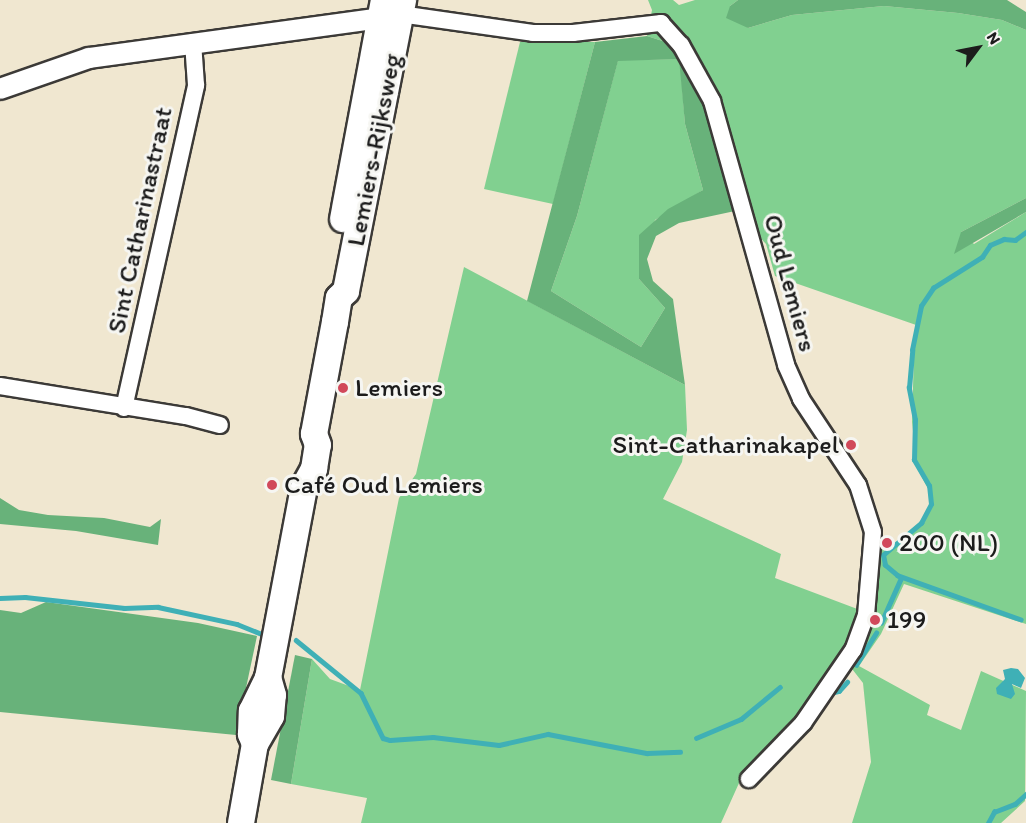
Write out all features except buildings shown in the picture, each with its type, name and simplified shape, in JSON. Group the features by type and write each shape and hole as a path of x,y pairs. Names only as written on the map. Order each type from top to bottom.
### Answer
{"main road":[{"name":"Lemiers-Rijksweg","path":"241,823 255,744 271,716 273,695 268,678 304,487 299,477 301,457 305,442 314,434 339,298 346,291 392,8"}],"street":[{"path":"0,89 67,63 392,8"},
{"name":"Oud Lemiers","path":"392,8 532,33 573,33 661,22 681,45 712,101 789,375 858,485 873,532 866,615 853,650 802,723 749,779"},
{"name":"Sint Catharinastraat","path":"124,408 196,85 194,42"},
{"path":"0,386 207,420 220,425"}],"green space":[{"path":"648,0 673,0 679,5 695,0 738,0 730,6 748,28 792,15 884,6 1002,20 1026,30 1026,198 961,232 974,244 1026,212 1026,624 904,584 881,634 859,666 930,705 927,715 961,730 981,671 1026,691 1025,801 1001,823 852,823 871,762 863,683 849,665 876,551 885,546 887,549 910,535 931,510 933,498 917,468 912,422 914,352 919,326 775,276 766,244 735,211 675,45 647,36 652,10"},
{"path":"738,0 1007,0 1026,12 1026,30 1002,20 884,6 792,15 748,28 726,18 730,6"},
{"path":"647,36 675,45 701,97 735,211 679,223 656,236 647,259 653,281 673,299 685,385 527,301 595,42","holes":["679,59 685,124 703,190 668,209 639,235 639,279 665,308 641,347 551,291 577,216 618,61"]},
{"path":"520,42 595,42 553,204 484,189"},
{"path":"680,59 685,124 703,190 655,220 639,279 665,308 641,347 551,291 577,216 618,60"},
{"path":"1026,198 1026,212 954,254 961,232"},
{"path":"464,267 685,385 687,430 682,462 663,499 781,554 775,578 860,610 854,632 828,679 762,760 744,772 721,823 361,823 367,798 291,784 312,659 330,679 360,690 399,498 416,474"},
{"path":"0,498 19,510 48,515 104,518 150,527 161,519 158,545 76,531 0,524"},
{"path":"46,602 198,623 257,636 236,735 0,712 0,610 21,613"},
{"path":"295,655 312,659 291,784 271,780"}],"water":[{"path":"1018,669 1025,678 1021,688 1012,684 1015,694 1011,699 997,694 996,688 1005,679 1003,670"}],"waterway":[{"path":"1021,620 898,576 885,565 883,555 921,523 931,504 929,486 914,460 915,420 909,388 912,350 921,306 933,288 982,257 990,245 1004,239 1015,240 1026,232"},
{"path":"881,623 901,578"},
{"path":"0,598 25,597 124,608 158,607 237,624 262,634"},
{"path":"856,665 876,633"},
{"path":"296,640 361,693 383,738 390,740 433,737 499,745 548,734 647,753 680,752"},
{"path":"830,693 839,691 847,682"},
{"path":"696,738 741,719 780,687"},
{"path":"988,823 994,812 1015,804 1026,794"}],"place":[{"name":"Lemiers","path":"343,388"},
{"name":"Sint-Catharinakapel","path":"851,445"},
{"name":"Café Oud Lemiers","path":"272,485"},
{"name":"200 (NL)","path":"887,543"},
{"name":"199","path":"875,620"}]}
